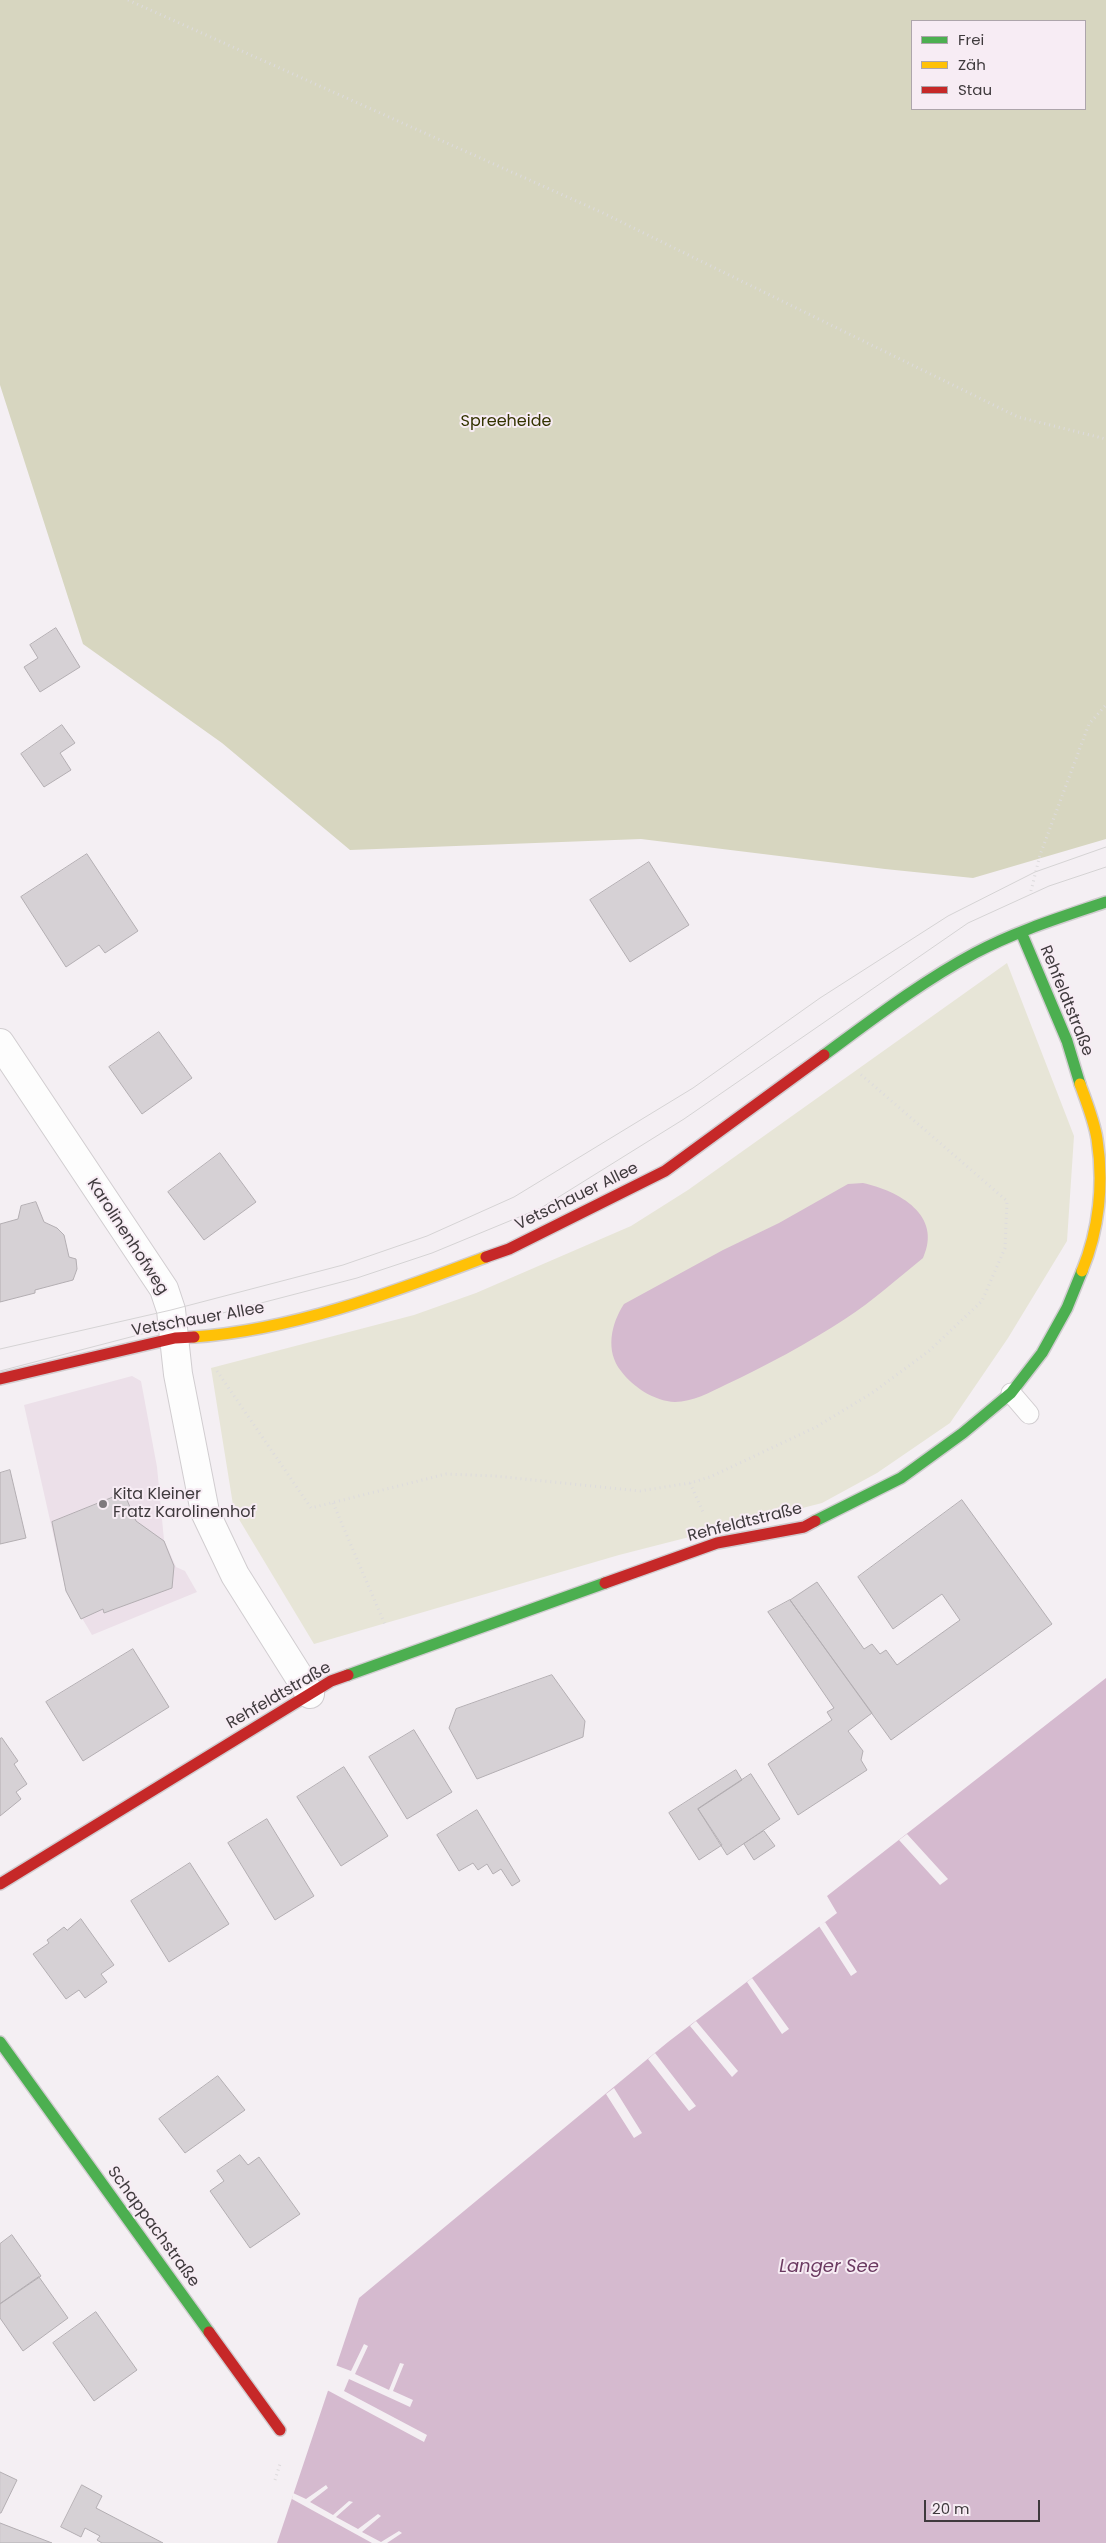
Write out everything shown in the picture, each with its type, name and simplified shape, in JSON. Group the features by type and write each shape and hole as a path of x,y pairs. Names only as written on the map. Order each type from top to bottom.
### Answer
{"street":[{"name":"Vetschauer Allee","path":"0,1379 175,1338 237,1334 370,1300 509,1249 666,1171 835,1045 918,986 977,952 1021,932 1106,902"},
{"name":"Rehfeldtstraße","path":"0,1884 331,1681 717,1543 756,1537 811,1524 901,1478 963,1432 1011,1393 1042,1353 1068,1308 1090,1254 1097,1219 1100,1186 1095,1130 1067,1041 1021,932"},
{"name":"Karolinenhofweg","path":"0,1043 164,1289 171,1310 178,1374 205,1512 235,1576 310,1694"},
{"name":"Schappachstraße","path":"0,2042 280,2430"}],"lane":[{"path":"1011,1393 1029,1414"}],"path":[{"path":"128,0 603,213 1018,417 1106,439"},
{"path":"1050,921 1047,905 1031,909 1034,872 1089,724 1106,705"},
{"path":"175,1338 219,1372 311,1508 446,1474 495,1476 640,1491 690,1483 710,1477 816,1427 872,1393 929,1351 982,1301 1005,1248 1007,1201 854,1068 835,1045"},
{"path":"333,1503 386,1627 396,1658"}],"shaded area":[{"path":"1007,963 1074,1136 1067,1241 1008,1338 950,1423 877,1473 822,1503 619,1555 314,1644 234,1511 211,1368 414,1315 476,1293 631,1226 688,1190"},
{"name":"Kita Kleiner Fratz Karolinenhof","path":"132,1376 141,1381 157,1467 164,1540 176,1567 185,1571 197,1592 92,1635 66,1591 24,1405"}],"green space":[{"name":"Spreeheide","path":"0,0 1106,0 1106,839 973,878 641,839 350,850 222,743 83,644 0,385"}],"water":[{"path":"863,1183 890,1192 903,1199 914,1207 922,1217 927,1229 928,1243 923,1258 875,1297 845,1319 802,1345 714,1391 695,1398 681,1402 659,1399 638,1388 621,1371 616,1363 611,1346 613,1329 624,1304 723,1250 779,1223 848,1184"},
{"name":"Langer See","path":"1106,1678 1106,2543 277,2543 359,2298 668,2042 837,1913 827,1896"}],"pier":[{"path":"907,1834 948,1879 940,1885 899,1840"},
{"path":"825,1922 857,1972 851,1976 819,1926"},
{"path":"752,1978 789,2029 782,2034 747,1982"},
{"path":"696,2021 738,2071 732,2077 690,2026"},
{"path":"655,2053 696,2106 689,2111 648,2059"},
{"path":"614,2088 642,2133 634,2138 606,2094"},
{"path":"364,2344 368,2346 355,2374 389,2390 400,2363 404,2364 393,2391 413,2400 410,2407 349,2379 344,2391 427,2435 424,2442 327,2390 335,2365 351,2371"},
{"path":"326,2485 328,2488 310,2502 333,2515 349,2501 353,2502 336,2517 358,2529 378,2514 381,2516 362,2532 381,2542 399,2531 402,2533 387,2543 372,2543 292,2499 293,2493 306,2499"}],"building":[{"path":"56,628 80,667 40,692 24,667 38,658 30,645"},
{"path":"62,725 75,743 60,753 71,770 44,787 21,754"},
{"path":"87,854 138,931 105,953 99,945 66,967 21,897"},
{"path":"649,862 689,925 630,962 590,900"},
{"path":"159,1032 192,1078 142,1114 109,1067"},
{"path":"220,1153 256,1202 204,1240 168,1192"},
{"path":"36,1202 44,1222 57,1228 64,1235 69,1257 76,1259 77,1269 73,1280 0,1302 0,1224 18,1219 21,1206"},
{"path":"10,1470 26,1538 0,1544 0,1473"},
{"path":"124,1493 136,1521 164,1541 174,1566 172,1588 104,1613 103,1609 81,1619 66,1591 52,1522"},
{"path":"962,1500 1052,1624 891,1740 790,1600 817,1582 864,1649 872,1644 880,1654 886,1650 897,1665 960,1620 942,1594 893,1629 858,1577"},
{"path":"790,1600 872,1713 848,1731 863,1751 861,1760 867,1770 798,1815 768,1764 832,1720 827,1712 834,1708 768,1612"},
{"path":"133,1649 169,1707 83,1761 46,1702"},
{"path":"552,1675 585,1721 583,1737 477,1779 449,1728 456,1709"},
{"path":"414,1730 452,1792 407,1819 369,1757"},
{"path":"2,1738 18,1761 14,1764 27,1784 16,1792 21,1799 0,1816 0,1739"},
{"path":"344,1767 388,1836 341,1866 297,1797"},
{"path":"736,1770 742,1780 698,1809 722,1845 699,1860 669,1813"},
{"path":"751,1774 780,1819 727,1855 698,1809"},
{"path":"477,1810 520,1881 512,1886 501,1869 493,1874 487,1864 478,1870 473,1863 459,1871 437,1835"},
{"path":"267,1819 314,1896 275,1920 228,1843"},
{"path":"764,1831 775,1846 754,1860 744,1844"},
{"path":"190,1863 229,1924 169,1962 131,1901"},
{"path":"81,1919 114,1965 101,1974 107,1982 85,1998 79,1990 66,1999 33,1954 49,1943 47,1940 64,1927 67,1930"},
{"path":"218,2076 245,2110 185,2153 159,2119"},
{"path":"240,2155 248,2165 259,2157 300,2214 250,2248 210,2191 224,2181 217,2171"},
{"path":"12,2235 41,2276 0,2304 0,2244"},
{"path":"39,2277 68,2318 23,2351 0,2318 0,2304"},
{"path":"96,2312 137,2370 94,2401 53,2343"},
{"path":"0,2472 17,2480 1,2513 0,2513"},
{"path":"82,2485 102,2496 96,2508 163,2543 102,2543 97,2540 100,2536 85,2528 81,2537 61,2527"},
{"path":"0,2523 52,2543 0,2543"}],"tram line":[{"path":"0,1349 171,1310 343,1265 427,1236 514,1197 693,1088 820,998 948,916 1035,872 1106,847"},
{"path":"0,1371 357,1278 432,1253 541,1208 684,1119 968,923 1049,886 1106,867"}],"traffic: fast":[{"path":"824,1055 916,989 975,953 1023,931 1106,902"},
{"path":"1021,932 1067,1041 1080,1084"},
{"path":"815,1521 901,1478 963,1433 1011,1393 1042,1353 1067,1308 1082,1271"},
{"path":"348,1675 605,1583"},
{"path":"0,2042 209,2332"}],"traffic: slow":[{"path":"1080,1084 1096,1132 1100,1172 1099,1206 1096,1223 1082,1271"},
{"path":"194,1337 269,1326 343,1308 486,1257"}],"traffic: jam":[{"path":"486,1257 509,1249 665,1171 824,1055"},
{"path":"0,1379 175,1338 194,1337"},
{"path":"605,1583 717,1543 804,1527 815,1521"},
{"path":"0,1884 331,1681 348,1675"},
{"path":"209,2332 280,2430"}],"place":[{"name":"Kita Kleiner Fratz Karolinenhof","path":"103,1504"}]}
